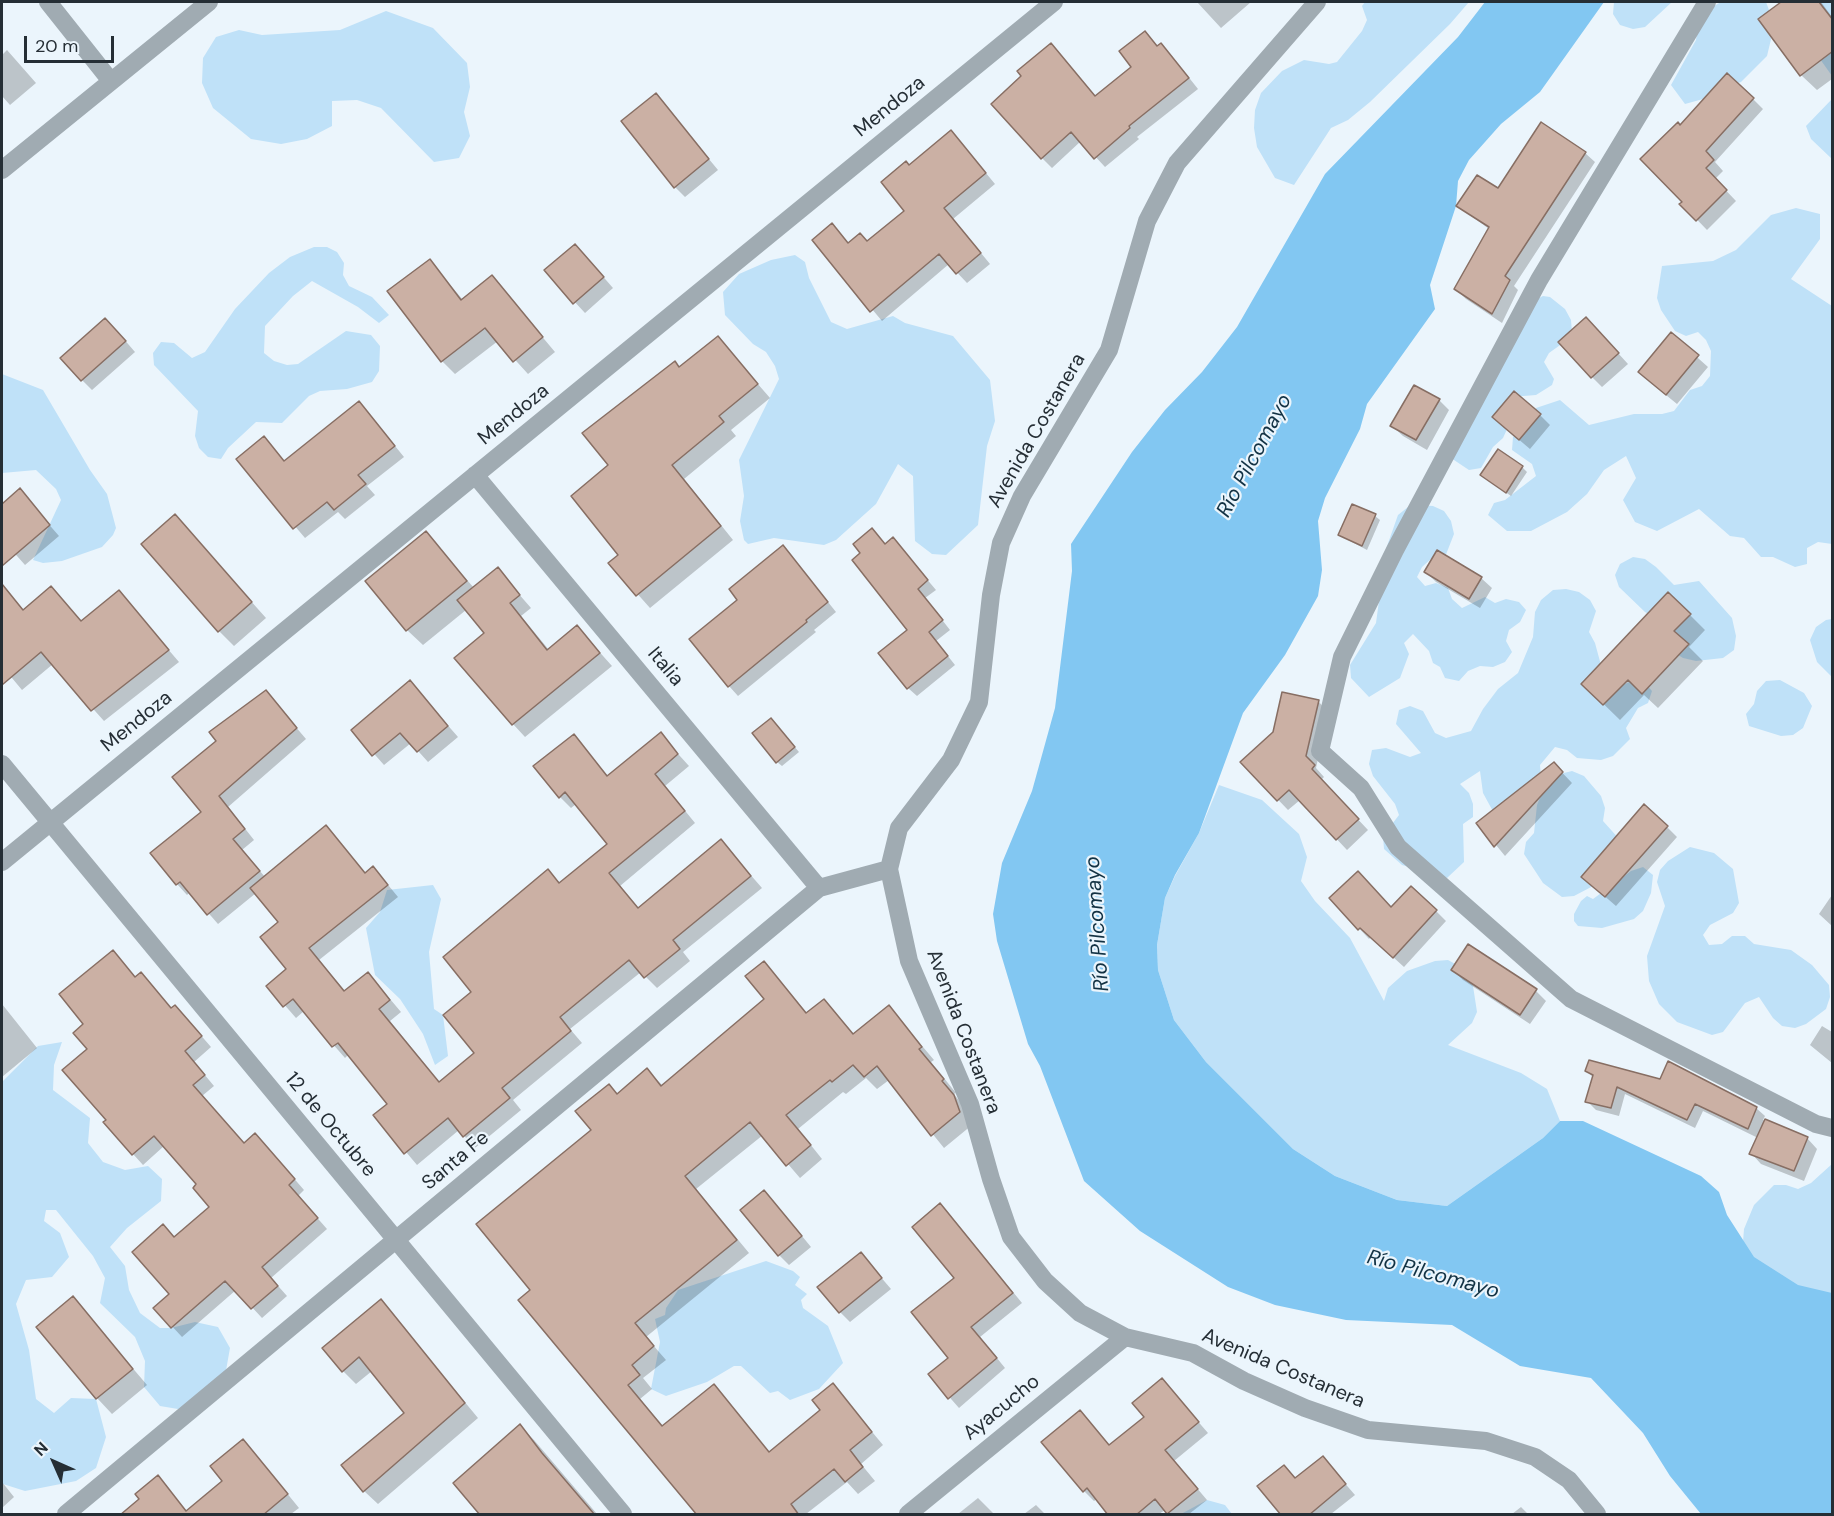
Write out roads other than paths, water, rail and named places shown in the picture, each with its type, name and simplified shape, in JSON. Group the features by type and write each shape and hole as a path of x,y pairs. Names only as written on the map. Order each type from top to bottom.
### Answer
{"street":[{"path":"48,2 110,80"},
{"path":"2,170 110,80 209,2"},
{"name":"Mendoza","path":"2,862 1054,2"},
{"name":"Avenida Costanera","path":"1317,2 1178,163 1147,221 1109,350 1022,496 1001,543 991,595 979,702 951,760 898,828 889,869 909,961 970,1104 991,1179 1011,1237 1045,1281 1080,1313 1125,1337 1193,1353 1244,1381 1305,1408 1368,1430 1486,1441 1535,1457 1569,1480 1597,1515"},
{"path":"1707,2 1539,280 1395,550 1342,657 1320,751 1361,788 1398,847 1571,999 1816,1124 1833,1128"},
{"name":"Italia","path":"475,475 819,888"},
{"name":"12 de Octubre","path":"2,764 623,1515"},
{"name":"Santa Fe","path":"66,1515 819,888 889,869"},
{"name":"Ayacucho","path":"908,1515 1125,1337"}],"water":[{"name":"Río Pilcomayo","path":"1485,2 1604,2 1540,92 1501,124 1469,160 1458,181 1456,206 1430,285 1435,309 1367,404 1360,429 1325,498 1318,521 1322,570 1318,596 1285,655 1243,713 1199,833 1165,898 1157,945 1158,970 1174,1020 1206,1062 1293,1149 1335,1176 1397,1200 1447,1206 1543,1138 1560,1121 1583,1121 1701,1176 1719,1192 1727,1215 1754,1257 1798,1285 1832,1293 1832,1514 1701,1514 1670,1476 1643,1433 1591,1378 1520,1366 1452,1325 1346,1320 1275,1305 1228,1287 1140,1231 1084,1181 1040,1066 1028,1044 997,941 993,914 1002,863 1032,791 1055,708 1072,571 1071,544 1132,452 1165,410 1202,372 1237,327 1325,174 1458,37"}]}
